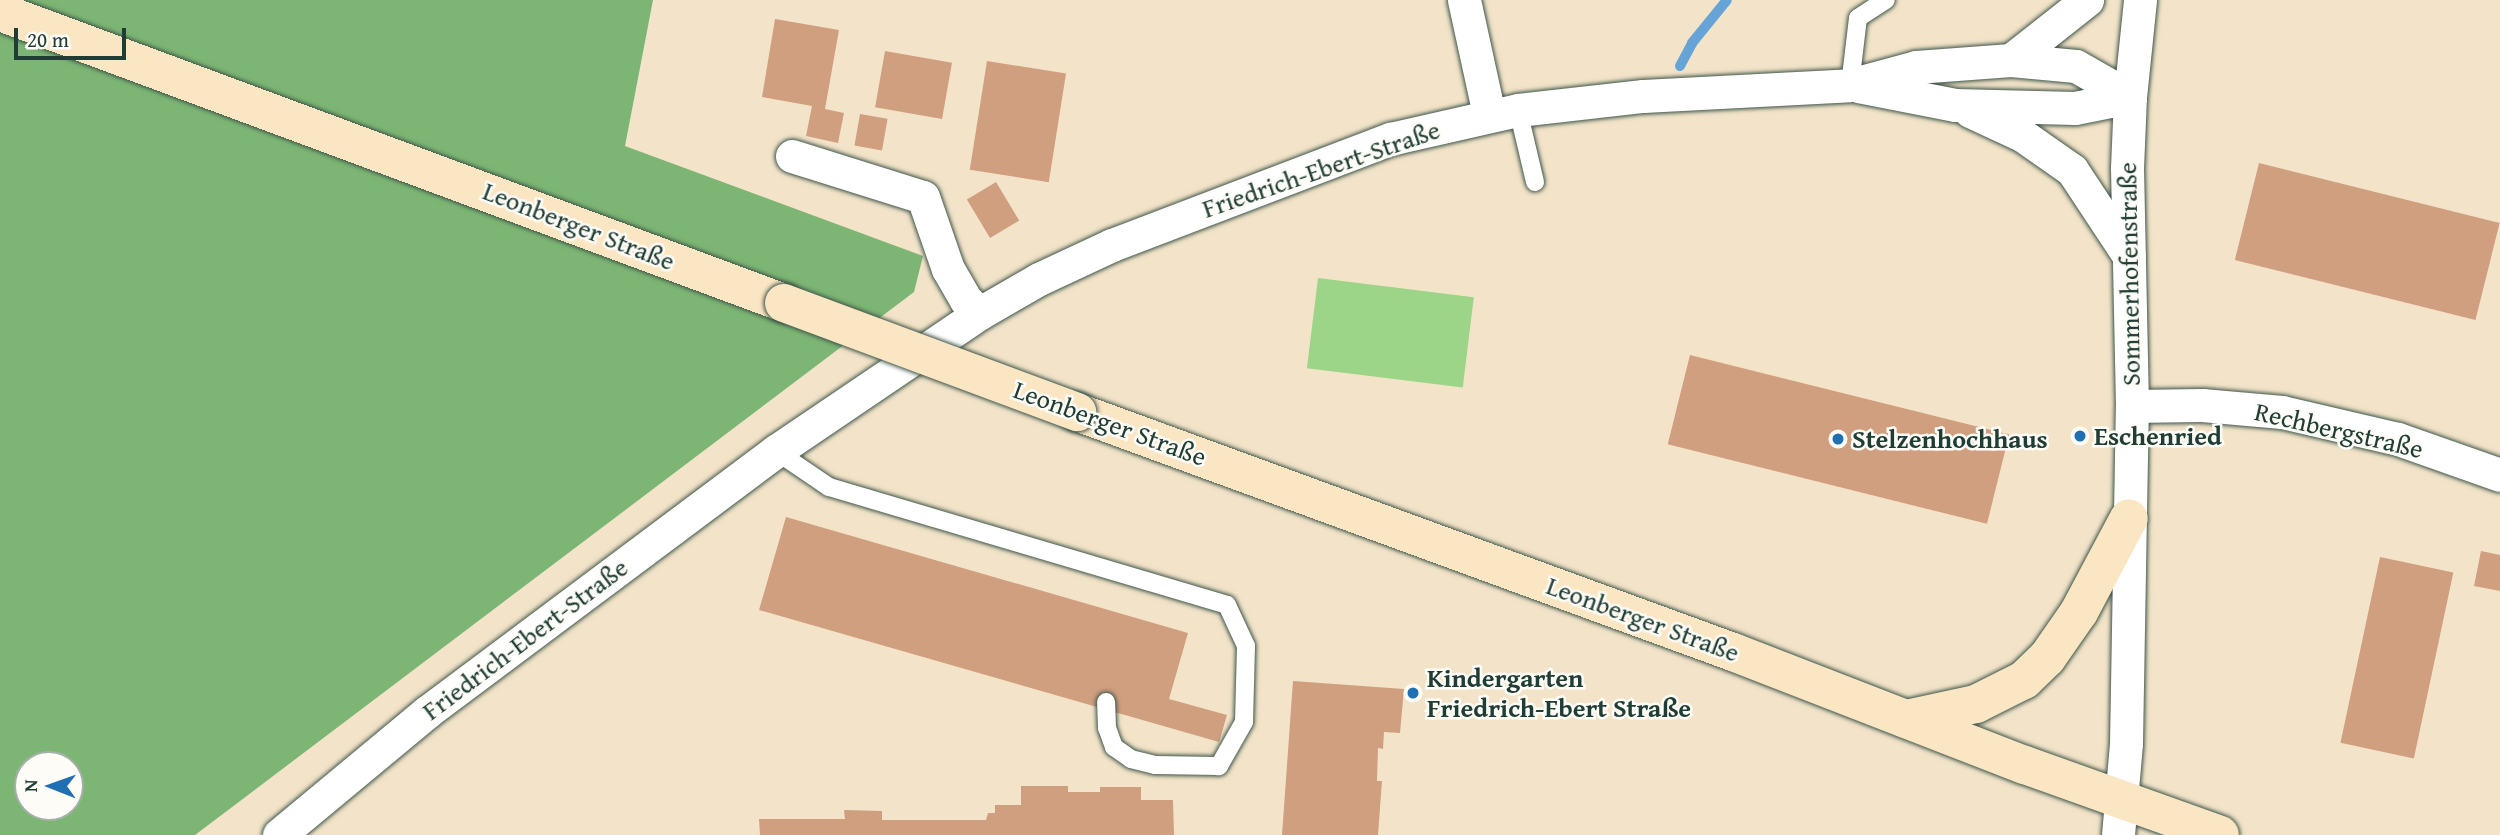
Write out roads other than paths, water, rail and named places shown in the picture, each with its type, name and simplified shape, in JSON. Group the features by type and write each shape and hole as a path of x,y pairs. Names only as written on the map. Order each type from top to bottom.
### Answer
{"main road":[{"name":"Leonberger Straße","path":"0,12 1077,412 1733,652 1906,719 2120,817 2220,835"},
{"path":"1906,719 1976,704 2024,680 2047,658 2079,612 2129,518"}],"street":[{"path":"1464,0 1503,113"},
{"path":"2011,60 2087,0"},
{"name":"Sommerhofenstraße","path":"2120,817 2126,730 2132,406 2127,168 2130,97 2140,0"},
{"name":"Friedrich-Ebert-Straße","path":"279,835 427,712 776,451 980,313 1039,279 1112,245 1390,139 1503,113 1643,96 1850,85 1916,67 2011,60 2076,66 2130,97"},
{"name":"Friedrich-Ebert-Straße","path":"1850,85 1955,105 2075,108 2130,97"},
{"name":"Friedrich-Ebert-Straße","path":"1955,105 2022,135 2072,170 2129,256"},
{"path":"792,156 923,197 948,269 966,300 980,313"},
{"name":"Rechbergstraße","path":"2132,406 2202,405 2282,412 2398,439 2500,475"}],"lane":[{"path":"1850,85 1857,18 1886,0"},
{"path":"1503,113 1535,182"},
{"path":"776,451 829,487 1227,605 1246,646 1244,722 1219,766 1155,765 1131,759 1114,747 1107,728 1106,702"}],"waterway":[{"path":"1680,66 1692,43 1727,0"}],"place":[{"name":"Eschenried","path":"2080,436"},
{"name":"Stelzenhochhaus","path":"1838,439"},
{"name":"Kindergarten Friedrich-Ebert Straße","path":"1413,693"}]}
